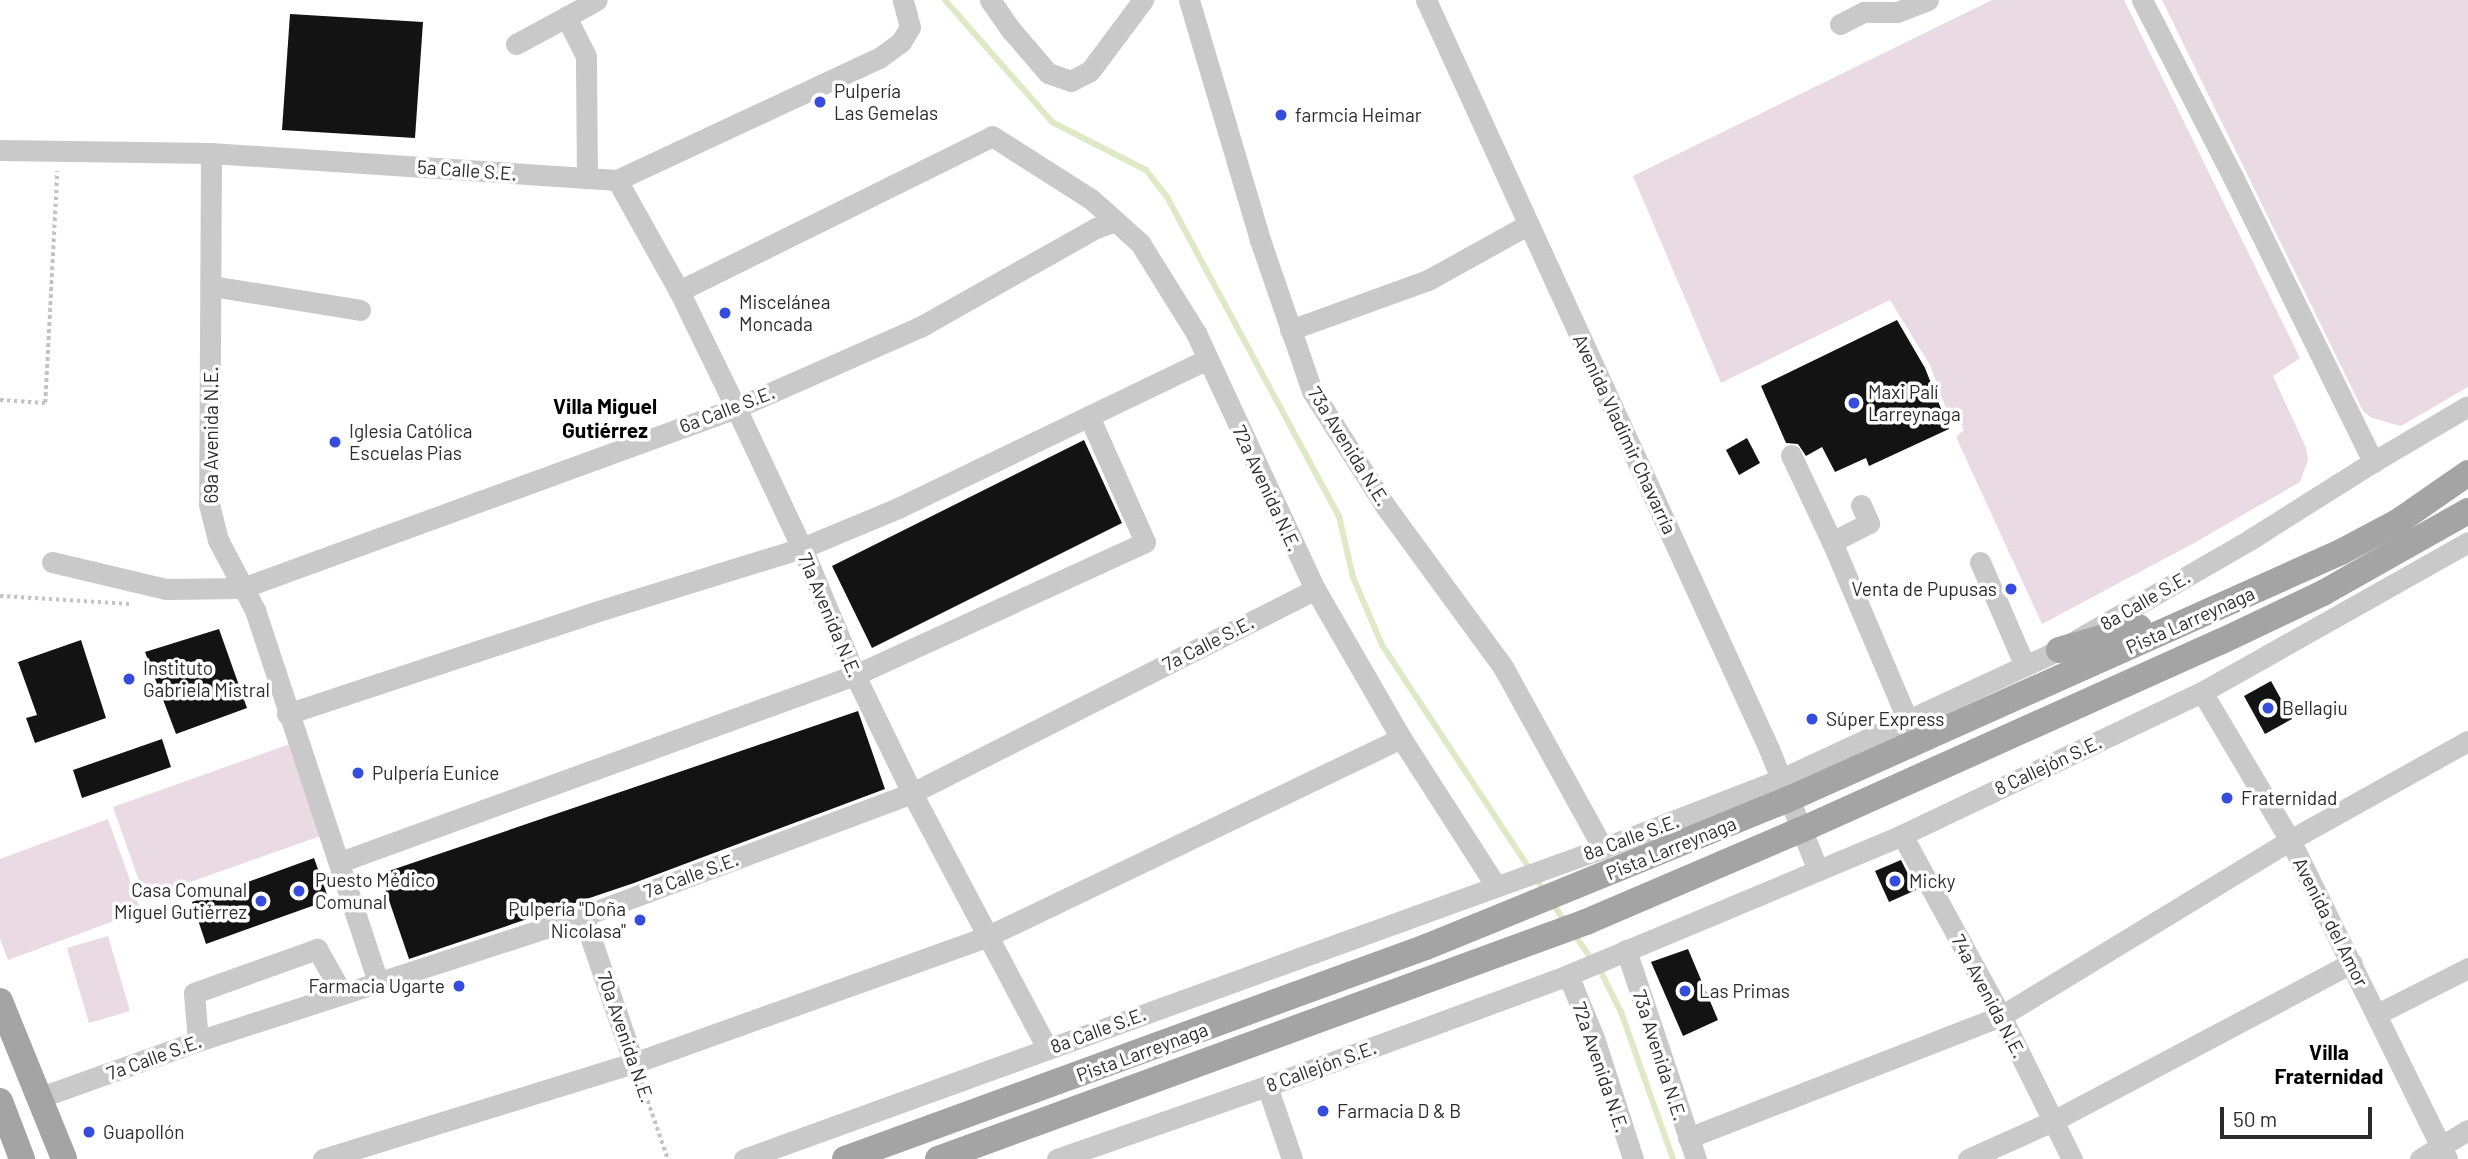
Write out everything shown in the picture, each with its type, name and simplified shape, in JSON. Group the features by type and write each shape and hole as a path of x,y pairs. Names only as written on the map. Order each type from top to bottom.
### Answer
{"main road":[{"name":"Pista Larreynaga","path":"845,1159 925,1132 1536,904 1785,789 2225,603 2376,534 2468,473"},
{"name":"Pista Larreynaga","path":"938,1159 1586,922 1801,830 2288,609 2468,511"},
{"path":"2059,650 2225,603"},
{"path":"0,1001 8,1043 41,1097 64,1159"},
{"path":"0,1101 22,1159"}],"street":[{"path":"516,44 597,0"},
{"name":"5a Calle S.E.","path":"0,150 211,153 617,180 879,58 901,41 910,27 903,0"},
{"path":"990,0 1048,73 1071,81 1090,71 1143,0"},
{"name":"73a Avenida N.E.","path":"1189,0 1259,240 1312,391 1386,507 1503,667 1603,848"},
{"name":"Avenida Vladimir Chavarría","path":"1426,0 1785,789 1818,870"},
{"path":"1840,24 1861,6 1897,12 1928,0"},
{"path":"2142,0 2233,177 2373,462"},
{"path":"566,17 586,56 587,178"},
{"name":"72a Avenida N.E.","path":"680,291 992,136 1091,199 1139,243 1196,333 1315,589 1401,738 1504,883"},
{"name":"69a Avenida N.E.","path":"211,153 209,504 218,540 255,610 287,714 340,862 378,981"},
{"name":"71a Avenida N.E.","path":"617,180 680,291 802,548 855,675 912,793 1047,1048"},
{"name":"6a Calle S.E.","path":"52,562 166,589 242,587 736,408 920,327 1096,228 1115,221"},
{"path":"1290,330 1428,280 1529,224"},
{"path":"212,286 360,310"},
{"path":"287,714 595,612 802,548 898,508 1207,359"},
{"name":"8a Calle S.E.","path":"744,1159 1562,862 1785,789 1907,719 2059,650 2251,539 2468,406"},
{"path":"340,862 855,675 1145,542 1089,416"},
{"path":"1791,455 1832,542 1851,598 1907,719"},
{"path":"1832,542 1869,523 1861,505"},
{"name":"8 Callejón S.E.","path":"1057,1159 1267,1086 1578,971 1902,835 2202,692 2468,542"},
{"path":"1980,562 2025,666"},
{"name":"7a Calle S.E.","path":"41,1097 198,1041 583,916 912,793 1315,589"},
{"name":"Avenida del Amor","path":"2202,692 2290,840 2353,963 2444,1153"},
{"path":"323,1159 634,1063 988,936 1401,738"},
{"path":"1688,1138 2001,1016 2290,840 2468,741"},
{"name":"74a Avenida N.E.","path":"1902,835 2001,1016 2072,1159"},
{"name":"70a Avenida N.E.","path":"583,916 634,1063"},
{"path":"198,1041 194,993 317,949 342,993"},
{"name":"73a Avenida N.E.","path":"1619,953 1696,1159"},
{"path":"1968,1159 2053,1121 2353,963"},
{"path":"2377,1014 2468,968"},
{"name":"72a Avenida N.E.","path":"1578,971 1594,1038 1631,1159"},
{"path":"1267,1086 1292,1159"},
{"path":"2420,1159 2444,1153 2468,1130"},
{"path":"925,1132 932,1159"}],"path":[{"path":"0,400 46,403 58,152"},
{"path":"0,597 134,604"},
{"name":"70a Avenida N.E.","path":"634,1063 668,1159"}],"shaded area":[{"path":"1992,0 2124,0 2300,358 2273,376 2306,448 2308,460 2300,482 2194,543 2042,624 1956,437 1964,430 1959,418 1949,417 1930,365 1890,300 1721,383 1633,176"},
{"path":"2162,0 2468,0 2468,387 2401,426 2372,418 2363,411"},
{"path":"293,743 326,834 145,898 113,807"},
{"path":"108,819 141,911 8,960 0,939 0,859"},
{"path":"108,936 130,1011 89,1023 67,948"}],"building":[{"path":"290,14 423,22 415,138 282,130"},
{"name":"Maxi Palí Larreynaga","path":"1897,320 1925,368 1949,429 1869,466 1866,458 1835,472 1822,447 1806,456 1798,444 1786,443 1761,386"},
{"path":"1747,438 1760,463 1739,475 1726,450"},
{"path":"1084,440 1122,523 872,648 832,566"},
{"path":"219,629 247,708 176,734 145,652"},
{"path":"81,640 106,718 35,743 26,718 37,715 18,662"},
{"name":"Bellagiu","path":"2271,681 2292,719 2265,734 2244,696"},
{"path":"858,711 885,789 634,883 409,959 380,874"},
{"path":"162,739 171,767 82,798 73,770"},
{"name":"Casa Comunal Miguel Gutiérrez","path":"314,858 329,900 206,944 192,902"},
{"name":"Micky","path":"1901,860 1916,890 1889,902 1875,871"},
{"name":"Las Primas","path":"1688,949 1718,1020 1683,1036 1651,962"}],"waterway":[{"path":"945,0 1052,122 1146,170 1167,197 1339,516 1353,577 1382,645 1544,891"},
{"path":"1552,903 1566,923"},
{"path":"1574,934 1602,974 1621,1012 1673,1159"}],"place":[{"name":"Pulpería Las Gemelas","path":"820,102"},
{"name":"farmcia Heimar","path":"1281,115"},
{"name":"Miscelánea Moncada","path":"725,313"},
{"name":"Maxi Palí Larreynaga","path":"1854,403"},
{"name":"Iglesia Católica Escuelas Pias","path":"335,442"},
{"name":"Venta de Pupusas","path":"2011,589"},
{"name":"Instituto Gabriela Mistral","path":"129,679"},
{"name":"Bellagiu","path":"2268,708"},
{"name":"Súper Express","path":"1812,719"},
{"name":"Pulpería Eunice","path":"358,773"},
{"name":"Fraternidad","path":"2227,798"},
{"name":"Micky","path":"1895,881"},
{"name":"Puesto Médico Comunal","path":"299,891"},
{"name":"Casa Comunal Miguel Gutiérrez","path":"261,901"},
{"name":"Pulpería \"Doña Nicolasa\"","path":"640,920"},
{"name":"Farmacia Ugarte","path":"459,986"},
{"name":"Las Primas","path":"1685,991"},
{"name":"Farmacia D & B","path":"1323,1111"},
{"name":"Guapollón","path":"89,1132"}],"district":[{"name":"Villa Miguel Gutiérrez","path":"605,418"},
{"name":"Villa Fraternidad","path":"2329,1064"}]}
